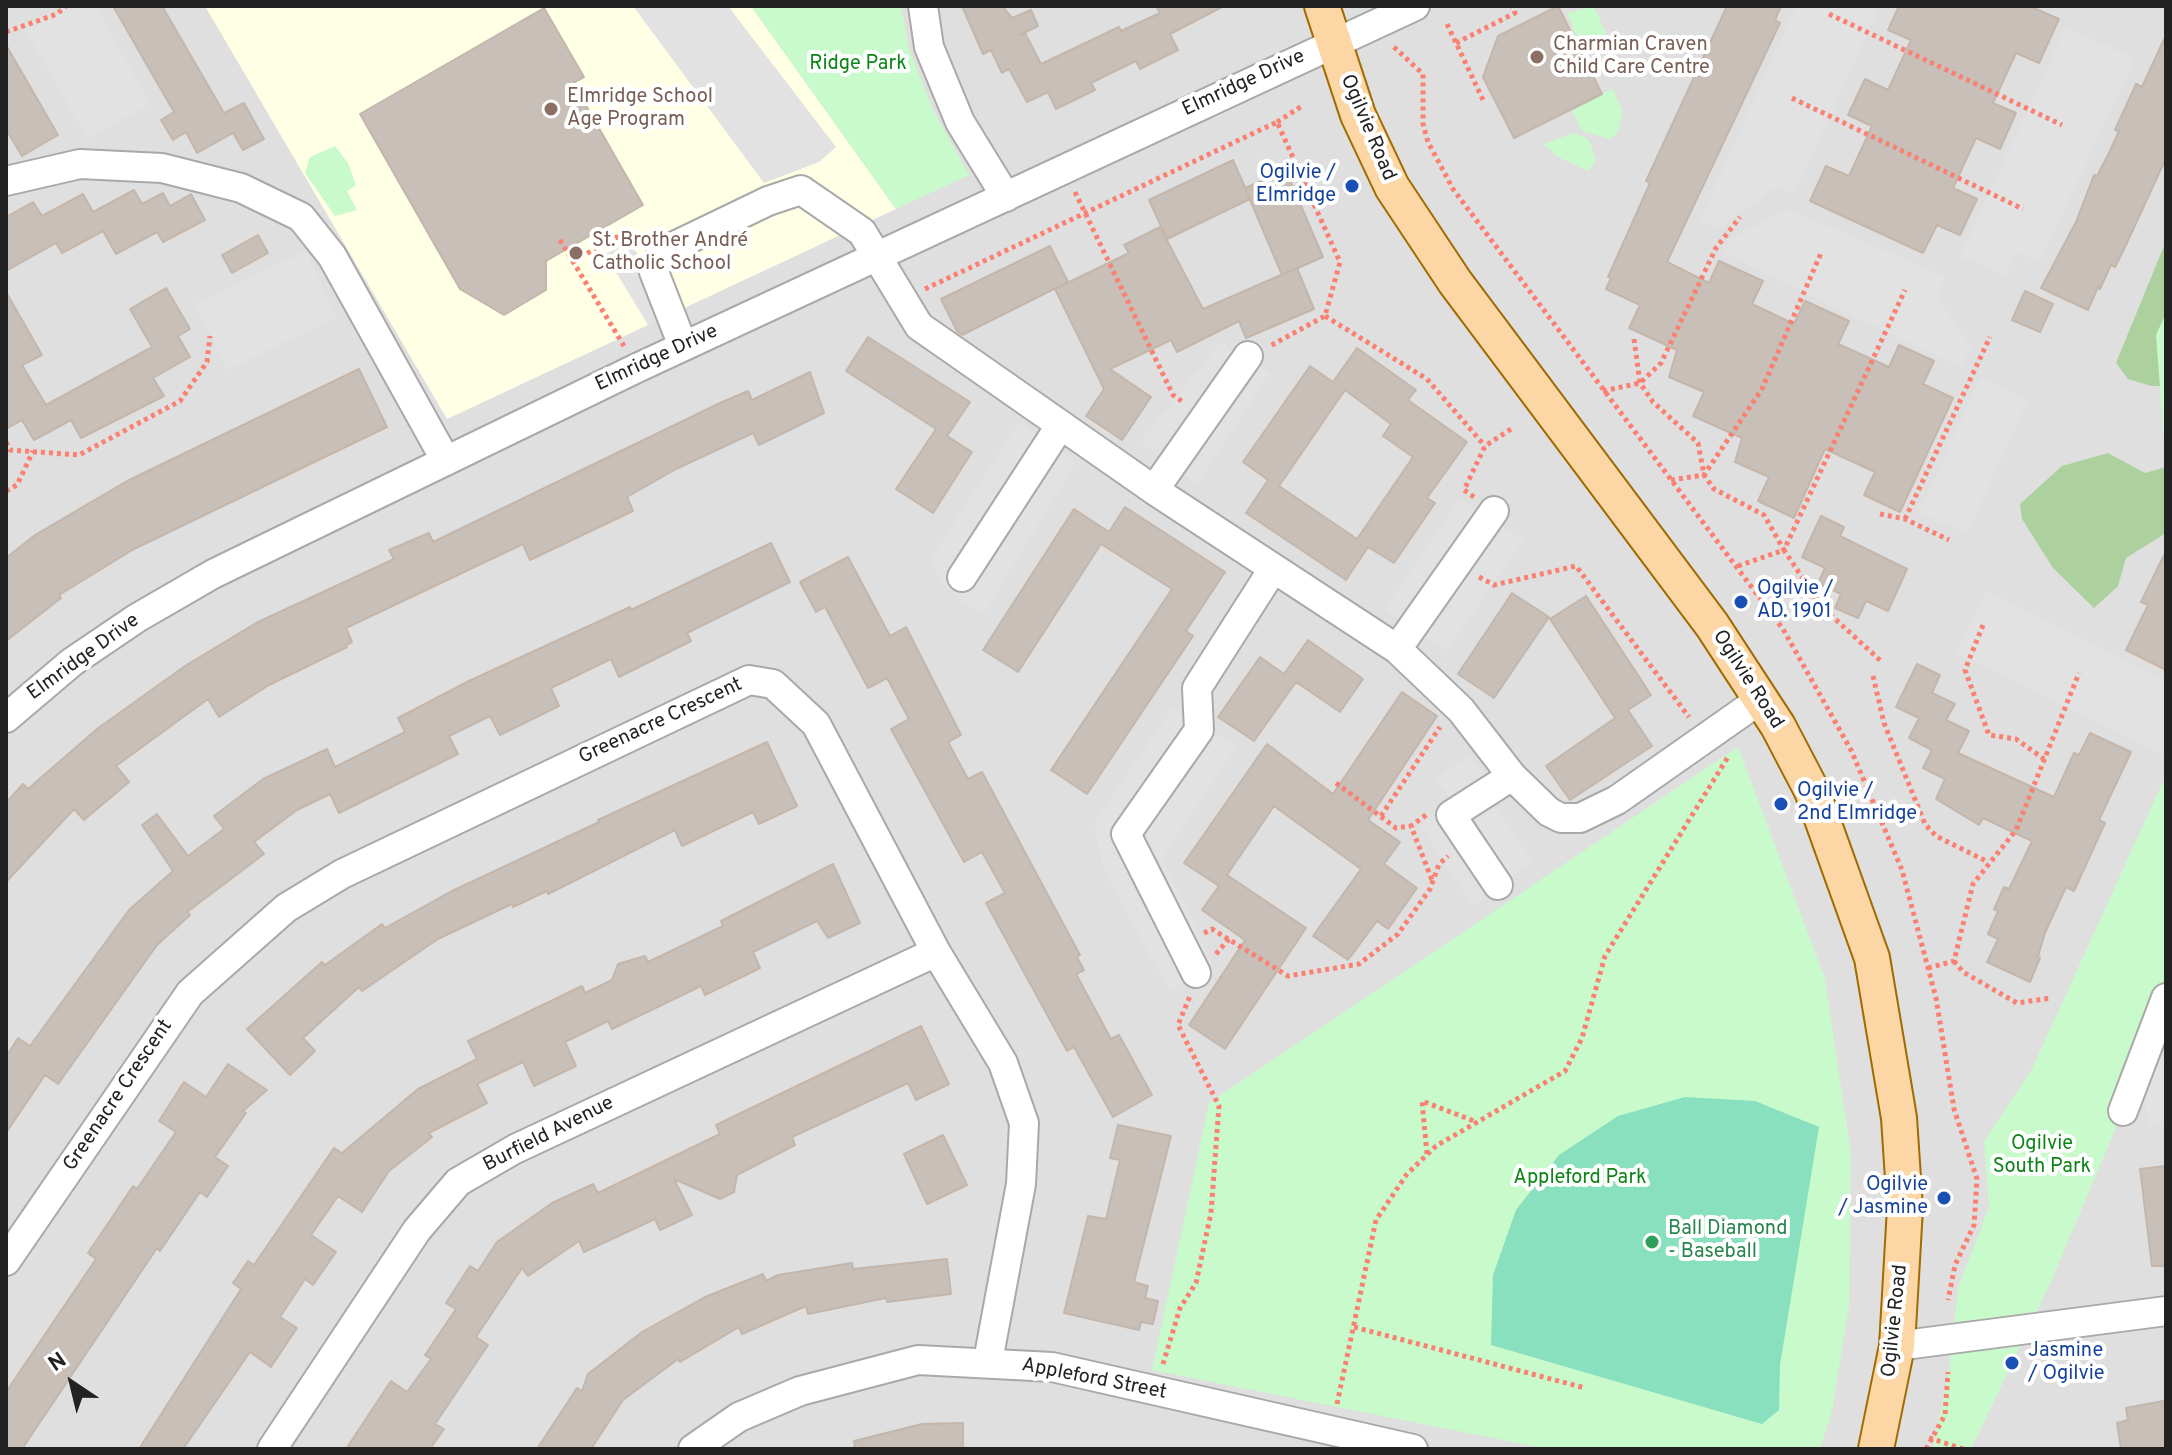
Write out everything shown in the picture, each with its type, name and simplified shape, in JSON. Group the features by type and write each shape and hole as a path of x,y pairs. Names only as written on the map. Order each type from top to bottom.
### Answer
{"main road":[{"name":"Ogilvie Road","path":"1322,6 1372,149 1428,244 1682,582 1761,699 1812,791 1872,958 1900,1133 1905,1208 1897,1346 1876,1449"}],"street":[{"path":"923,6 929,47 960,122 1006,197"},
{"name":"Elmridge Drive","path":"6,718 72,662 175,596 683,346 1415,6"},
{"path":"6,181 80,164 162,168 241,188 301,217 332,256 446,461"},
{"path":"683,346 654,272 662,252 768,201 801,190 862,232 901,301 919,326 1154,490 1397,649 1461,710 1512,776 1549,812 1561,818 1580,818 1617,800 1761,699"},
{"path":"1154,490 1248,356"},
{"path":"962,577 1060,426"},
{"path":"1397,649 1494,511"},
{"path":"1200,974 1181,944 1126,834 1199,730 1197,688 1273,569"},
{"name":"Greenacre Crescent","path":"6,1261 190,993 286,908 342,874 749,680 773,684 816,724 936,952 1003,1063 1024,1123 1021,1184 988,1361"},
{"path":"1498,885 1451,815 1512,776"},
{"name":"Burfield Avenue","path":"272,1449 417,1230 458,1182 515,1149 936,952"},
{"path":"2123,1111 2166,998"},
{"path":"1897,1346 2166,1311"},
{"name":"Appleford Street","path":"693,1449 739,1417 800,1391 918,1360 988,1361 1052,1367 1158,1392 1317,1436 1413,1449"}],"path":[{"path":"6,32 57,14 66,6"},
{"path":"1456,43 1515,13 1512,6"},
{"path":"1829,14 2062,125"},
{"path":"1447,24 1484,102"},
{"path":"1792,98 2023,209"},
{"path":"901,301 1277,122 1302,106"},
{"path":"1248,356 1307,329 1325,316 1340,262 1277,122"},
{"path":"1065,169 1173,395 1204,418"},
{"path":"1603,391 1640,383 1661,363 1716,248 1740,217"},
{"path":"573,261 617,237 662,252"},
{"path":"560,240 637,368"},
{"path":"1670,480 1704,475 1762,389 1821,253"},
{"path":"1738,566 1784,550 1905,290"},
{"path":"1325,316 1427,379 1485,446"},
{"path":"6,442 10,450 79,455 180,401 207,362 210,336"},
{"path":"1905,519 1990,337"},
{"path":"1634,339 1640,383 1653,402 1698,443 1704,475 1714,489 1764,515 1821,606 1882,662"},
{"path":"1494,511 1464,490 1485,446 1511,429"},
{"path":"6,491 17,485 33,451"},
{"path":"1880,514 1905,519 1949,540"},
{"path":"1457,564 1494,585 1576,566 1692,721"},
{"path":"1983,625 1965,670 1989,735 2016,739 2044,759"},
{"path":"1954,961 1973,884 2016,830 2079,673"},
{"path":"1873,676 1884,723 1925,824 1936,836 1988,862"},
{"path":"1381,816 1440,727 1461,710"},
{"path":"1317,1436 1354,1327 1376,1220 1407,1174 1427,1155 1474,1121 1539,1089 1565,1071 1582,1038 1605,956 1731,752"},
{"path":"1336,783 1396,828 1411,826"},
{"path":"1181,944 1212,929 1288,976 1359,964 1398,934 1430,889 1439,864 1468,840"},
{"path":"1158,1392 1169,1338 1180,1308 1196,1283 1211,1213 1219,1106 1178,1025 1200,974 1229,939"},
{"path":"1928,968 1954,961"},
{"path":"1954,961 1963,972 2017,1003 2051,998"},
{"path":"1427,1155 1422,1101 1474,1121"},
{"path":"1354,1327 1585,1388"},
{"path":"1926,1449 1929,1438 1945,1415 1948,1372"},
{"path":"1929,1438 1963,1449"}],"shaded area":[{"path":"6,6 2166,6 2166,1449 6,1449"},
{"path":"69,6 96,6 150,104 87,139 26,30"},
{"name":"St. Brother André Catholic School","path":"205,6 751,6 896,209 447,419"},
{"path":"633,6 728,6 836,147 819,162 764,183"},
{"path":"1796,6 1880,6 1795,193 1776,187 1721,228 1699,222"},
{"path":"2066,27 2135,59 2040,261 2016,253 2005,275 1960,256"},
{"path":"1787,209 1944,276 1938,297 1971,347 1960,367 1725,254 1730,239"},
{"path":"630,242 675,313 648,325 605,254"},
{"path":"306,251 337,317 227,370 195,304"},
{"path":"1221,342 1270,373 1197,484 1140,442"},
{"path":"1981,378 2028,400 1967,534 1919,512"},
{"path":"1020,421 1076,463 983,615 950,593 929,561"},
{"path":"1460,499 1524,540 1446,651 1384,610"},
{"path":"1987,591 2166,680 2166,749 2163,755 1956,652"},
{"path":"1172,708 1237,746 1162,858 1212,962 1170,992 1104,870 1094,824"},
{"path":"1469,755 1484,774 1493,804 1534,862 1473,906 1421,827 1449,796 1434,780"},
{"path":"2166,1052 2166,1124 2148,1126 2139,1055"}],"green space":[{"name":"Ridge Park","path":"751,6 901,6 909,49 933,110 969,175 896,209"},
{"path":"1594,6 1606,34 1579,42 1567,13"},
{"path":"1613,89 1623,113 1617,133 1609,139 1582,131 1571,108"},
{"path":"1574,133 1589,140 1596,160 1588,171 1558,157 1544,144"},
{"path":"335,146 348,163 356,185 347,191 357,210 335,216 305,173 310,157"},
{"path":"2166,241 2166,386 2151,386 2128,379 2116,363"},
{"path":"2166,313 2166,466 2156,335"},
{"path":"2108,453 2145,473 2166,467 2166,533 2126,558 2118,586 2094,608 2053,568 2022,519 2020,504 2062,466"},
{"name":"Appleford Park","path":"1738,747 1825,979 1851,1155 1849,1305 1832,1411 1820,1449 1548,1449 1152,1370 1209,1103"},
{"name":"Ogilvie South Park","path":"2166,775 2166,1009 2050,1284 1971,1449 1933,1449 1949,1371 1958,1288 1989,1207 1984,1141 2032,1069"},
{"name":"Ball Diamond - Baseball","path":"1685,1097 1755,1101 1819,1127 1780,1365 1779,1410 1762,1424 1491,1345 1493,1275 1516,1210 1559,1155 1618,1116"}],"building":[{"path":"113,6 162,6 224,113 244,103 264,139 243,150 233,133 197,153 186,132 173,140 161,120 174,112"},
{"path":"962,6 1002,6 1012,18 1031,10 1038,26 1020,35 1025,33 1041,64 1119,27 1121,31 1160,13 1156,6 1224,6 1170,34 1178,50 1140,69 1136,61 1113,72 1091,83 1095,90 1056,109 1048,92 1027,102 1009,69 1002,73 991,50 983,54"},
{"name":"Charmian Craven Child Care Centre","path":"1558,6 1602,94 1514,138 1483,77 1498,36"},
{"path":"1727,6 1781,6 1775,20 1780,23 1667,262 1709,283 1719,261 1763,281 1752,304 1794,324 1805,301 1849,321 1838,344 1889,367 1899,345 1934,361 1923,384 1953,398 1900,512 1864,495 1875,472 1825,449 1794,518 1758,501 1769,477 1735,462 1742,438 1693,416 1704,392 1669,377 1677,350 1629,328 1640,305 1606,289 1611,278 1608,277 1650,183 1646,181"},
{"path":"1899,6 2029,6 2059,19 2039,63 2016,53 1993,103 2016,113 2000,149 1976,138 1953,188 1977,199 1960,235 1937,225 1923,253 1810,201 1826,166 1849,176 1872,126 1848,115 1865,79 1888,90 1911,40 1888,30"},
{"path":"544,8 584,77 573,83 643,205 546,261 546,290 504,315 460,289 360,114"},
{"path":"2166,35 2166,158 2115,267 2111,265 2088,310 2041,288 2076,222 2094,175 2097,176 2109,153 2119,131 2115,130 2136,84 2142,87"},
{"path":"6,45 58,135 22,156 6,129"},
{"path":"1233,160 1250,199 1167,239 1149,200"},
{"path":"1286,171 1323,257 1282,275 1245,188"},
{"path":"134,190 142,204 163,193 170,206 191,194 205,220 163,242 157,232 116,254 103,231 62,253 56,243 6,271 6,217 33,202 42,216 83,194 93,212"},
{"path":"1160,227 1203,309 1297,268 1314,309 1246,338 1239,321 1177,352 1171,340 1110,369 1151,397 1122,440 1086,416 1104,389 1055,289 1129,253 1124,245"},
{"path":"258,235 268,253 232,273 222,255"},
{"path":"1050,246 1068,282 962,335 957,331 941,299"},
{"path":"166,288 190,329 178,336 190,357 153,378 164,396 81,438 71,420 34,440 22,420 6,429 6,292 42,355 22,365 46,405 152,347 130,309"},
{"path":"2025,291 2053,304 2040,332 2012,320"},
{"path":"868,337 970,402 947,436 972,452 933,513 896,489 936,429 846,371"},
{"path":"1357,348 1416,390 1408,400 1467,442 1427,498 1435,503 1394,563 1368,547 1346,580 1246,513 1268,480 1243,462 1310,366 1333,382","holes":["1345,390 1391,424 1383,436 1413,457 1357,539 1279,486"]},
{"path":"359,369 387,427 134,549 59,595 61,598 6,641 6,558 35,535 127,481"},
{"path":"810,372 824,413 759,445 753,433 676,469 627,497 633,511 530,560 523,544 346,628 352,642 347,647 269,685 219,717 208,699 116,766 129,782 84,820 74,809 6,882 6,803 23,784 28,789 97,729 185,666 256,623 394,559 389,550 429,533 433,542 720,403 748,391 752,400"},
{"path":"1125,507 1225,572 1186,631 1193,636 1087,794 1051,770 1172,589 1101,544 1018,672 983,650 1074,509 1109,532"},
{"path":"1821,516 1844,527 1840,536 1907,569 1888,611 1866,601 1858,618 1835,608 1841,594 1818,583 1825,568 1802,557"},
{"path":"771,543 790,582 687,633 691,641 619,677 611,659 551,688 559,706 500,735 490,716 449,736 458,754 339,813 330,794 297,810 254,842 264,854 187,912 190,915 157,945 58,1084 45,1075 6,1133 6,1057 18,1038 30,1046 129,910 173,871 142,825 157,814 188,856 224,829 214,816 263,779 327,749 335,767 405,732 398,718 469,681 630,607 631,610"},
{"path":"2166,551 2166,670 2126,650 2148,605 2141,602"},
{"path":"848,557 890,636 906,627 961,735 948,742 968,779 982,772 1080,955 1077,957 1084,970 1076,974 1111,1039 1119,1035 1152,1095 1113,1117 1074,1047 1067,1051 986,903 1005,893 982,852 964,862 891,729 909,719 887,678 868,688 825,607 816,612 800,582"},
{"path":"1512,593 1549,617 1494,698 1458,674"},
{"path":"1586,596 1651,695 1628,710 1652,746 1570,800 1546,766 1615,718 1550,619"},
{"path":"1308,640 1363,679 1340,712 1296,682 1254,741 1218,717 1260,657 1284,674"},
{"path":"1917,664 1940,675 1932,693 1955,704 1946,720 1969,731 1958,753 2054,797 2074,753 2079,755 2090,733 2131,752 2099,820 2105,823 2074,891 2066,887 2045,933 2040,958 2030,982 1987,962 1998,939 1988,934 1998,911 1994,909 2004,887 2009,889 2032,841 1983,818 1979,825 1936,799 1945,779 1923,768 1932,750 1909,738 1919,718 1896,707"},
{"path":"1402,692 1437,716 1368,820 1400,842 1384,864 1417,888 1388,929 1377,921 1348,960 1313,936 1361,869 1274,806 1227,875 1306,928 1225,1049 1189,1025 1245,940 1202,910 1219,886 1184,863 1267,744 1333,794"},
{"path":"767,742 797,806 759,824 753,812 682,846 675,830 548,894 547,891 513,907 512,904 438,939 362,991 359,987 303,1038 315,1051 290,1075 247,1029 322,962 325,965 382,924 385,928 450,892"},
{"path":"833,864 860,923 828,938 817,921 753,952 760,968 705,995 701,986 612,1029 608,1021 565,1042 576,1066 534,1086 523,1062 477,1084 487,1103 429,1133 432,1137 389,1171 362,1212 338,1196 311,1235 336,1252 313,1285 305,1279 280,1317 297,1328 271,1367 250,1352 183,1449 139,1449 241,1289 233,1283 248,1261 254,1265 334,1148 342,1153 418,1089 477,1059 468,1041 582,986 585,993 612,980 618,964 645,956 648,962 723,926 721,921"},
{"path":"921,1026 949,1084 916,1100 908,1083 792,1137 795,1145 737,1175 734,1192 720,1199 674,1179 692,1215 660,1230 655,1219 584,1252 579,1241 528,1276 522,1268 476,1337 488,1345 435,1424 444,1429 430,1449 346,1449 391,1381 407,1392 431,1359 425,1355 456,1309 446,1303 470,1266 478,1271 497,1242 552,1203 593,1184 598,1193 720,1134 716,1125"},
{"path":"228,1064 267,1090 243,1111 246,1113 215,1157 228,1166 207,1197 200,1192 160,1251 157,1248 22,1449 6,1449 6,1392 96,1259 88,1253 133,1186 137,1189 176,1132 159,1121 184,1082 206,1097"},
{"path":"1118,1125 1171,1136 1134,1282 1148,1286 1145,1298 1158,1301 1153,1324 1141,1322 1139,1330 1064,1313 1088,1216 1106,1219 1120,1160 1110,1158"},
{"path":"943,1135 967,1185 927,1204 904,1154"},
{"path":"2166,1166 2166,1266 2152,1266 2140,1169"},
{"path":"947,1259 951,1294 887,1302 886,1298 808,1314 806,1306 742,1334 739,1327 680,1362 678,1359 623,1400 591,1449 537,1449 577,1388 582,1391 588,1374 642,1332 705,1297 763,1274 766,1281 778,1275 852,1263 853,1269"},
{"path":"2166,1403 2166,1449 2121,1449 2117,1423 2128,1420 2126,1408"},
{"path":"963,1423 963,1449 855,1449 854,1441 922,1424"}],"place":[{"name":"Charmian Craven Child Care Centre","path":"1537,57"},
{"name":"Elmridge School Age Program","path":"551,109"},
{"name":"Ogilvie / Elmridge","path":"1352,186"},
{"name":"St. Brother André Catholic School","path":"576,253"},
{"name":"Ogilvie / AD. 1901","path":"1741,602"},
{"name":"Ogilvie / 2nd Elmridge","path":"1781,804"},
{"name":"Ogilvie / Jasmine","path":"1944,1198"},
{"name":"Ball Diamond - Baseball","path":"1652,1242"},
{"name":"Jasmine / Ogilvie","path":"2012,1363"}]}
